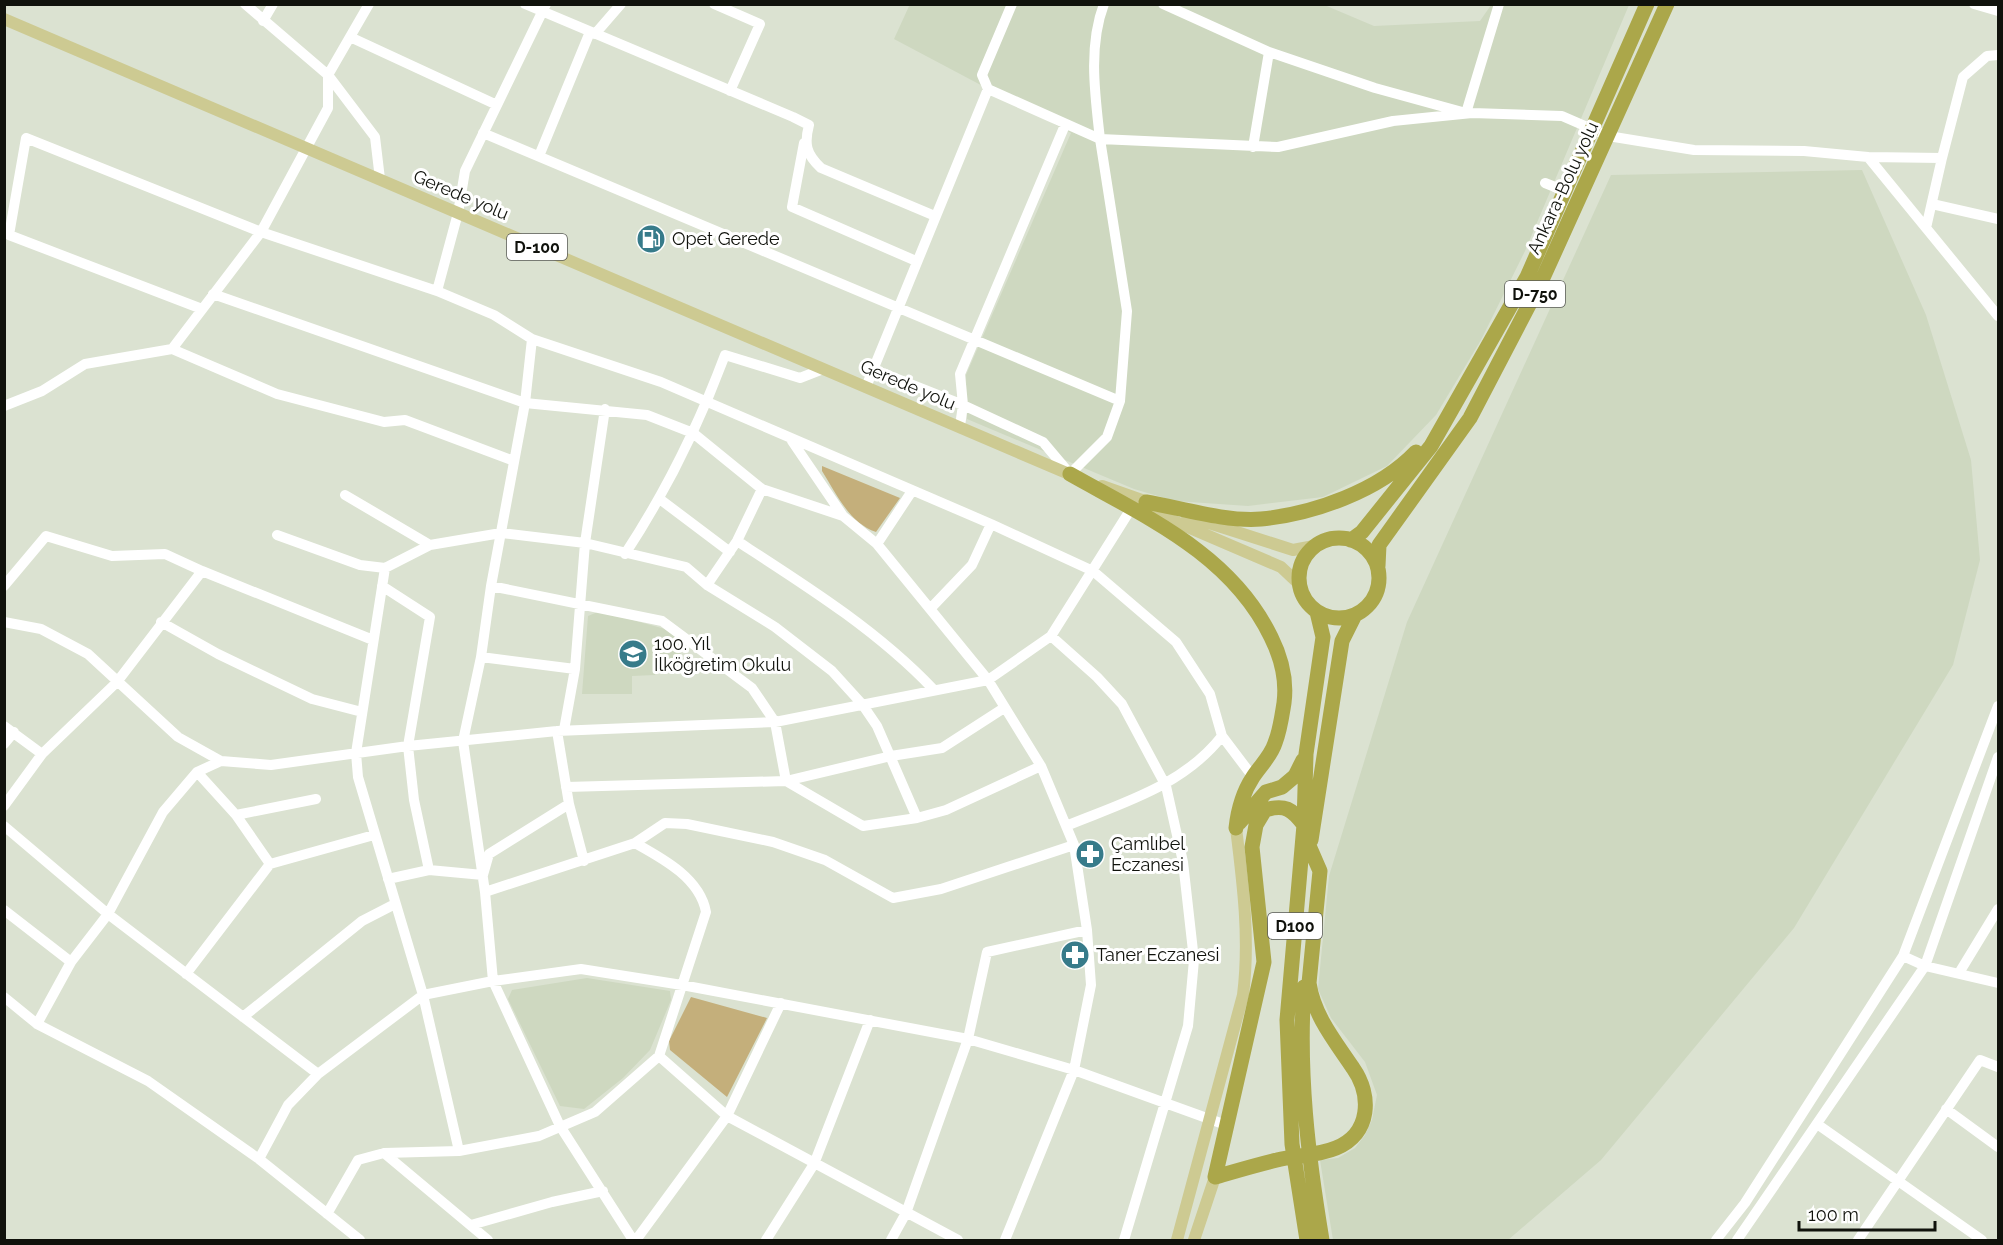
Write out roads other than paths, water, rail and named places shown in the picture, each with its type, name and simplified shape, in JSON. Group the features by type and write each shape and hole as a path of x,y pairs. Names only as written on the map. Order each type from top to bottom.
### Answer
{"highway":[{"name":"Ankara-Bolu yolu","path":"1351,540 1362,532 1431,446 1527,277 1647,4"},
{"name":"Ankara-Bolu yolu","path":"1378,567 1379,545 1470,418 1542,280 1667,4"},
{"path":"1137,503 1260,519 1314,509 1363,489 1404,465 1447,420"},
{"path":"1070,474 1137,503 1220,568 1242,590 1262,618 1281,657 1284,700 1275,744 1253,777 1239,809 1236,828"},
{"path":"1299,584 1301,563 1314,546 1338,538 1362,545 1372,555 1378,567"},
{"name":"D100","path":"1322,1240 1306,1143 1301,1024 1308,935 1310,848 1342,641 1354,615 1372,601 1379,578 1378,567"},
{"name":"D100","path":"1299,584 1309,605 1317,612 1323,637 1306,754 1304,825 1287,1020 1292,1144 1307,1240"},
{"path":"1317,612 1329,617 1354,615"},
{"path":"1236,828 1253,804 1266,792 1282,787 1295,776 1306,754"},
{"path":"1304,825 1292,809 1279,806 1265,810 1256,825 1252,846 1264,962 1215,1177 1280,1159 1338,1148 1359,1129 1365,1117 1367,1102 1363,1083 1329,1033 1312,1000 1309,983 1320,871 1310,848"}],"main road":[{"name":"Gerede yolu","path":"4,19 1070,474"},
{"path":"1137,503 1293,550 1314,546"},
{"name":"D100","path":"1137,503 1281,567 1299,584"},
{"path":"1177,1240 1243,995 1247,958 1245,904 1236,828"},
{"path":"1194,1240 1215,1177"}],"street":[{"path":"245,4 328,75 375,137 381,179"},
{"path":"263,21 273,4"},
{"path":"172,349 261,232 328,108 328,75 369,4"},
{"path":"525,4 543,8 592,33 809,125 792,207 916,261"},
{"path":"539,156 592,33 621,4"},
{"path":"714,4 760,24 730,91"},
{"path":"1012,4 982,75 988,89 1100,139 1278,147 1393,121 1466,113 1562,116 1608,136 1694,150 1804,151 1868,157 1942,159"},
{"path":"872,369 963,405 1043,442 1070,474 1107,437 1120,401 1127,311 1096,107 1094,29 1104,4"},
{"path":"1163,4 1269,52 1375,88 1466,113"},
{"path":"1466,113 1499,4"},
{"path":"1974,4 1996,9"},
{"path":"437,291 458,213 465,171 543,8"},
{"path":"350,37 497,105"},
{"path":"1253,147 1269,52"},
{"path":"1926,228 1964,76 1987,56 1998,55"},
{"path":"866,387 988,89"},
{"path":"960,426 963,405 960,374 1065,125"},
{"path":"483,133 1120,401"},
{"path":"202,309 9,235 27,138 261,232 437,291 494,315 532,339 661,382 991,524 1093,571 1176,642 1210,694 1222,736 1253,777"},
{"path":"804,142 809,155 821,168 935,216"},
{"path":"1868,157 1998,316"},
{"path":"1545,183 1565,191"},
{"path":"1932,204 1998,219"},
{"path":"213,294 525,403 605,409 647,416 693,433 762,489 843,516"},
{"path":"532,339 525,403 491,586 482,657 463,741 483,876 493,981 560,1126 634,1240 727,1116 781,1004"},
{"path":"4,406 42,391 85,364 172,349 277,394 384,422 405,420 514,461"},
{"path":"626,554 661,500 707,403 725,355 800,378 824,369"},
{"path":"584,861 566,787 561,730 575,669 585,543 605,409"},
{"path":"792,440 843,516 877,544 988,680 1041,766 1074,845 1087,930 1091,985 1074,1070 1005,1240"},
{"path":"707,585 736,542 762,489"},
{"path":"877,544 912,491"},
{"path":"345,495 430,545"},
{"path":"661,500 730,552"},
{"path":"4,622 41,629 88,654 178,737 221,761 271,765 408,746 561,730 775,722 933,689 988,680 1051,636 1137,503"},
{"path":"930,609 972,565 991,524"},
{"path":"277,535 360,566 385,568 430,545 501,532 585,543 686,567 707,585 775,627 824,664 862,704 877,726 917,818"},
{"path":"4,586 46,537 112,556 165,554 374,640"},
{"path":"736,542 812,590 916,671 933,689"},
{"path":"385,568 356,753 358,777 423,994 459,1151"},
{"path":"4,806 42,754 117,682 202,571"},
{"path":"382,586 430,616 408,746 414,800 429,870"},
{"path":"491,586 662,621 752,688 775,722 786,781 863,826 917,818 946,810 1041,766"},
{"path":"161,622 218,654 312,699 362,712"},
{"path":"1051,636 1097,677 1122,704 1166,786 1183,862 1194,960 1188,1026 1124,1240"},
{"path":"482,657 575,669"},
{"path":"1716,1240 1745,1203 1903,956 1998,706"},
{"path":"566,787 786,781 891,756 942,748 1004,708"},
{"path":"4,744 9,729 42,754"},
{"path":"1066,826 1166,786 1206,757 1222,736"},
{"path":"1737,1240 1925,966 1998,757"},
{"path":"37,1024 71,962 108,914 163,812 197,772 221,761"},
{"path":"197,772 236,815 270,864"},
{"path":"236,815 316,799"},
{"path":"483,876 489,854 569,804"},
{"path":"485,892 635,843 665,823 687,824 772,842 825,860 893,898 940,889 1074,845"},
{"path":"4,826 108,914 318,1074"},
{"path":"186,974 270,864 374,836"},
{"path":"327,1214 358,1160 384,1153 459,1151 539,1136 595,1112 659,1056 706,912 704,899 667,861 635,843"},
{"path":"388,879 429,870 483,876"},
{"path":"243,1017 362,921 396,904"},
{"path":"1959,973 1998,909"},
{"path":"4,910 71,962"},
{"path":"891,1240 906,1213 968,1039 987,952 1087,930"},
{"path":"1903,956 1925,966 1998,983"},
{"path":"260,1159 288,1105 318,1074 423,994 493,981 580,969 682,985 968,1039 1074,1070 1226,1125"},
{"path":"4,997 37,1024 148,1081 260,1159 360,1240"},
{"path":"766,1240 814,1164 870,1020"},
{"path":"659,1056 727,1116 958,1240"},
{"path":"1858,1240 1980,1060 1998,1067"},
{"path":"1946,1109 1998,1148"},
{"path":"1817,1124 1982,1240"},
{"path":"384,1153 488,1240"},
{"path":"471,1225 552,1202 603,1191"}],"place":[{"name":"Opet Gerede","path":"651,239"},
{"name":"100. Yıl İlköğretim Okulu","path":"633,654"},
{"name":"Çamlıbel Eczanesi","path":"1090,854"},
{"name":"Taner Eczanesi","path":"1075,955"}]}
